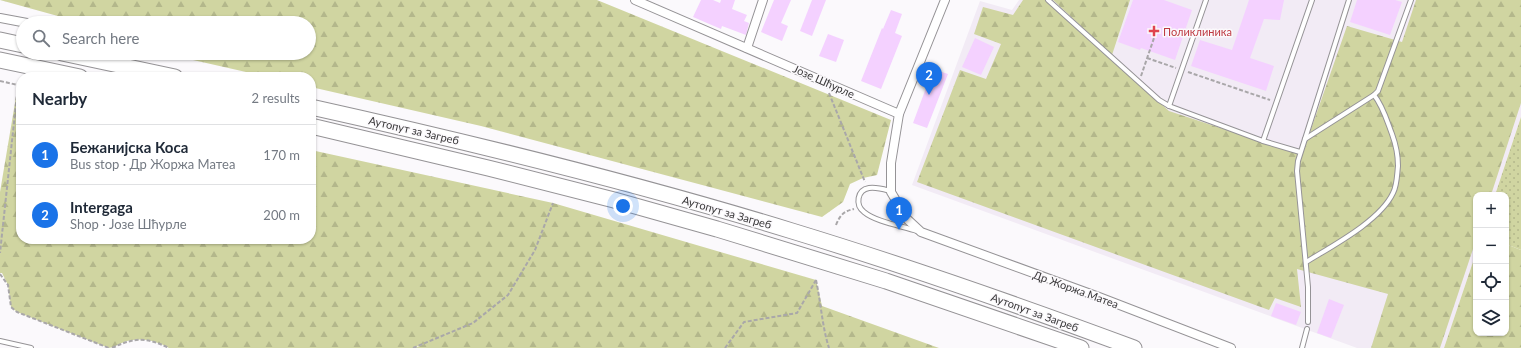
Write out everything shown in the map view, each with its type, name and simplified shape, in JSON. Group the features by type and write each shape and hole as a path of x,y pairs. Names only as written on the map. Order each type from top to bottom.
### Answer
{"highway":[{"path":"0,40 16,43"},
{"path":"0,60 56,72"},
{"path":"96,60 154,72"},
{"path":"131,60 157,72"},
{"name":"Аутопут за Загреб","path":"316,108 486,147 591,173 767,223 855,250 1007,301 1134,348"},
{"name":"Аутопут за Загреб","path":"316,127 502,171 614,200 724,231 886,281 1081,348"}],"street":[{"name":"Јозе Шћурле","path":"636,0 650,3 747,48 899,114"},
{"path":"747,48 763,0"},
{"path":"921,232 907,219 891,192 891,163 899,114 945,0"},
{"path":"0,18 16,21"},
{"name":"Др Жоржа Матеа","path":"921,232 1099,297 1231,348"}],"lane":[{"path":"1048,0 1159,100 1169,106 1263,141 1300,152"},
{"path":"1169,106 1206,0"},
{"path":"1263,141 1312,0"},
{"path":"1308,322 1309,309 1306,262 1297,171 1300,152 1349,0"},
{"path":"1305,139 1374,95 1382,85 1411,0"},
{"path":"1306,262 1368,222 1383,208 1394,193 1398,155 1395,142 1381,106 1374,95"},
{"path":"891,192 876,188 868,188 864,190 859,197 860,207 864,212 873,217 921,232"},
{"path":"1302,348 1307,329"},
{"path":"0,341 31,348"}],"path":[{"path":"1139,83 1154,38"},
{"path":"1147,58 1276,103"},
{"path":"0,81 16,85"},
{"path":"824,81 868,188"},
{"path":"0,253 16,104"},
{"path":"413,348 473,323 508,294 535,250 553,203"},
{"path":"836,225 839,217 846,211 860,207"},
{"path":"0,274 8,285 11,307 17,312 110,348 133,340 147,339 158,342 169,348"},
{"path":"725,348 744,322 797,313 816,280 822,306 824,333 829,348"}],"shaded area":[{"path":"1019,0 1521,0 1521,117 1496,192 1473,192 1473,262 1444,348 1357,348 912,185 980,1 1012,10"}],"green space":[{"path":"0,0 597,0 891,120 877,175 863,178 850,184 843,202 822,217 481,126 316,88 316,72 246,72 193,60 316,60 316,16 58,16"},
{"path":"1023,0 1046,0 1169,111 1302,155 1347,26 1402,42 1416,0 1521,0 1521,103 1492,192 1473,192 1473,249 1440,348 1371,348 1388,294 1297,269 1301,307 1275,298 1269,310 917,182 960,70 986,79 1001,44 974,34 983,7 1013,15"},
{"path":"1053,0 1130,0 1112,55"},
{"path":"16,97 16,244 316,244 316,151 553,203 816,280 822,306 939,348 415,348 426,343 413,348 169,348 153,341 130,340 109,348 17,312 11,307 8,285 2,273 0,273 0,192"},
{"path":"1521,117 1521,250 1509,245 1509,192 1496,192"},
{"path":"1509,245 1521,250 1521,348 1444,348 1473,262 1473,336 1509,336"}],"building":[{"path":"701,0 713,0 720,3 721,0 735,0 732,9 747,15 744,21 749,23 746,35 722,26 721,29 693,17"},
{"path":"774,0 791,0 781,23 788,26 782,41 761,32"},
{"path":"812,0 826,0 812,36 800,31"},
{"name":"Поликлиника","path":"1133,0 1164,0 1192,10 1175,60 1141,48 1140,50 1118,42"},
{"path":"1249,0 1284,0 1280,20 1264,19 1250,58 1274,66 1266,91 1191,66 1200,40 1232,50"},
{"path":"1357,0 1395,0 1402,2 1390,35 1350,22"},
{"path":"891,10 902,14 895,33 902,36 881,89 861,81 882,28 883,29"},
{"path":"828,34 844,40 836,62 819,56"},
{"path":"975,38 994,47 981,75 962,67"},
{"path":"939,71 948,74 927,128 913,123 929,80 935,82"},
{"path":"1329,299 1344,305 1331,338 1317,333"},
{"path":"1276,303 1301,312 1296,325 1271,316"}],"place":[{"name":"Поликлиника","path":"1154,31"},
{"name":"Intergaga","path":"929,95"},
{"name":"Бежанијска Коса","path":"899,230"}]}
